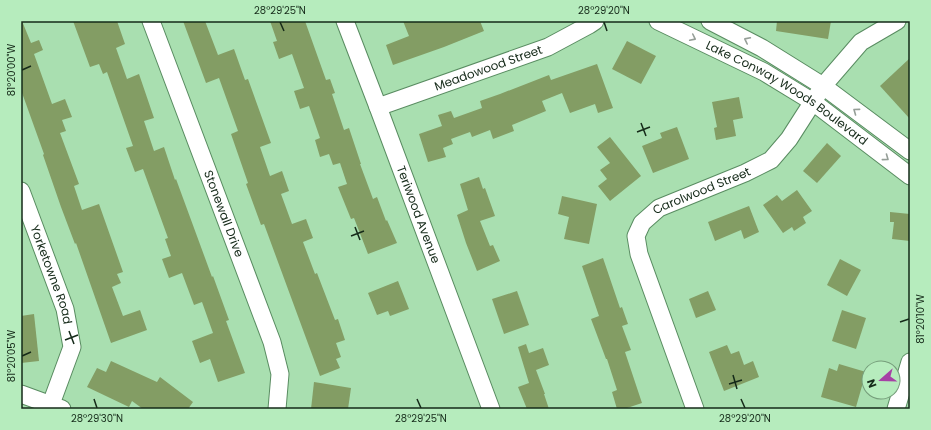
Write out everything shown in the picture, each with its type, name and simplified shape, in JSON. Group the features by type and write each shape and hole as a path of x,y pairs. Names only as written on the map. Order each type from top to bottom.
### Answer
{"street":[{"name":"Stonewall Drive","path":"151,21 272,342 280,374 277,409"},
{"name":"Teriwood Avenue","path":"345,21 491,409"},
{"name":"Meadowood Street","path":"378,107 548,47 595,21"},
{"name":"Lake Conway Woods Boulevard","path":"658,21 764,72 813,102 910,176"},
{"name":"Lake Conway Woods Boulevard","path":"710,21 762,48 823,86 910,151"},
{"name":"Carolwood Street","path":"695,409 640,254 636,236 642,223 660,208 745,173 771,160 789,139 823,86 861,42 897,21"},
{"name":"Yorketowne Road","path":"21,191 65,309 72,347 56,407"},
{"path":"896,409 910,362"},
{"path":"21,394 56,407"}],"building":[{"path":"21,21 31,43 39,40 43,50 34,54 52,104 65,99 72,117 62,120 66,131 60,133 79,184 74,186 82,210 99,204 123,272 117,274 121,283 112,287 123,316 140,310 147,330 111,343 76,243 75,244 61,207 21,90"},
{"path":"73,21 117,21 125,44 116,48 127,79 139,74 154,118 144,121 154,151 164,147 175,180 176,179 229,320 226,321 245,373 218,382 210,359 200,363 192,341 213,333 202,302 194,305 182,273 169,278 162,259 171,256 165,239 168,238 143,169 135,172 126,148 133,146 107,72 103,74 99,64 90,67"},
{"path":"183,21 205,21 218,55 234,49 245,80 248,79 271,143 260,147 270,176 282,171 289,191 281,194 292,224 306,219 313,238 303,242 335,320 338,319 345,340 336,343 341,357 336,359 340,368 320,376 264,224 261,225 246,184 248,183 231,134 238,131 219,78 206,83"},
{"path":"270,21 305,21 326,80 330,79 335,93 332,94 344,130 349,128 373,199 377,197 386,221 387,220 397,243 368,254 354,218 351,219 338,187 347,184 340,163 333,165 329,154 320,157 315,140 320,138 309,106 300,109 294,91 304,88 292,54 279,59 273,42 277,41"},
{"path":"403,21 480,21 484,31 393,65 386,45 409,36"},
{"path":"777,21 831,21 828,39 776,31"},
{"path":"627,41 656,56 641,84 612,69"},
{"path":"910,58 910,119 880,86"},
{"path":"597,64 613,108 598,113 595,104 570,113 562,93 542,101 546,111 512,125 514,131 493,139 490,130 472,137 470,132 451,139 453,144 443,148 446,157 428,162 419,134 442,126 438,115 451,111 454,118 482,108 480,101 549,75 551,80"},
{"path":"739,97 743,118 733,120 736,136 716,140 714,128 717,127 712,102"},
{"path":"677,127 689,159 653,173 642,146 662,138 660,133"},
{"path":"610,137 641,176 610,201 598,186 607,179 600,170 610,163 597,147"},
{"path":"827,143 841,156 817,183 803,171"},
{"path":"479,177 483,189 485,188 495,216 480,221 490,246 493,245 500,261 477,271 457,215 468,210 460,184"},
{"path":"797,190 812,211 803,217 806,223 794,231 792,227 783,233 763,205 777,195 782,201"},
{"path":"562,196 597,204 589,244 564,239 569,217 558,214"},
{"path":"749,206 759,232 744,239 741,230 715,241 708,222"},
{"path":"890,212 910,214 910,241 892,239 894,222 890,222"},
{"path":"603,258 620,308 622,307 628,324 622,326 631,350 625,352 642,403 624,409 617,409 612,392 617,390 607,359 591,319 599,316 582,266"},
{"path":"840,259 861,270 847,296 827,285"},
{"path":"398,281 409,309 390,316 388,311 377,315 368,293"},
{"path":"517,291 529,325 504,334 492,299"},
{"path":"708,291 716,310 696,318 689,299"},
{"path":"842,310 866,318 856,349 832,341"},
{"path":"34,314 39,361 21,363 21,316"},
{"path":"526,344 529,353 543,348 549,365 536,370 549,409 527,409 518,387 529,383 518,347"},
{"path":"727,345 731,354 739,351 744,365 753,361 759,377 724,391 709,352"},
{"path":"111,361 157,382 160,377 193,402 188,409 143,409 132,401 129,407 87,387 97,368 106,372"},
{"path":"839,364 861,371 861,390 856,407 821,397 829,368 837,371"},
{"path":"314,382 351,388 348,409 311,409"}]}
